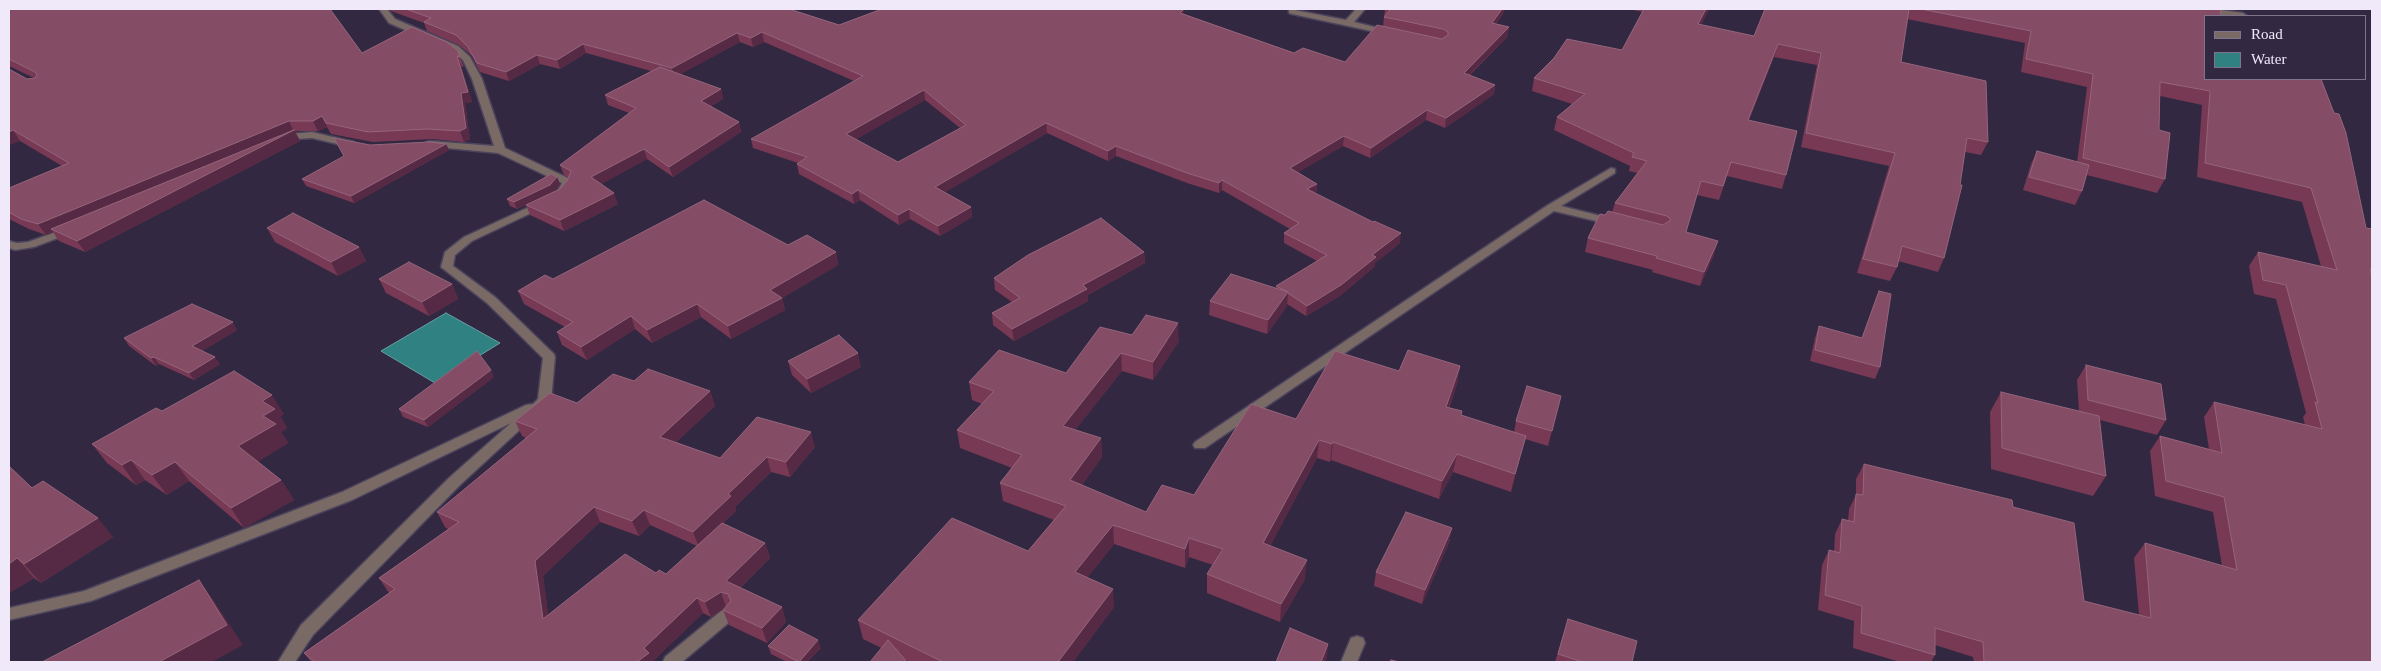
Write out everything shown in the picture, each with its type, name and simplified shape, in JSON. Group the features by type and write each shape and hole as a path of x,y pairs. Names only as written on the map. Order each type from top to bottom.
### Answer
{"street":[{"path":"383,9 392,21 455,48 467,59 477,79 500,150"},
{"path":"1348,23 1361,9"},
{"path":"2199,9 2237,15"},
{"path":"1292,11 1404,35"},
{"path":"276,144 294,136 312,135 365,146"},
{"path":"286,662 307,630 455,481 544,402 549,357 491,300 447,267 449,254 468,239 558,196 566,189 568,182 500,150 432,144 416,145"},
{"path":"1200,445 1552,207 1611,171"},
{"path":"1552,207 1624,225"},
{"path":"9,244 14,246 30,245 77,228"},
{"path":"9,614 86,597 347,496 544,402"},
{"path":"671,662 727,615"},
{"path":"1349,662 1357,643"}],"water":[{"path":"446,313 500,343 435,383 381,351"}],"building":[{"path":"9,9 330,9 362,53 412,27 447,42 458,51 460,57 457,56 468,92 461,93 466,128 460,131 427,129 368,132 326,123 322,116 313,121 289,121 38,224 21,219 9,212 9,188 69,163 13,130 9,132 9,69 27,79 35,78 37,75 35,72 9,59"},
{"path":"406,9 789,9 839,25 882,9 1184,9 1180,13 1294,53 1303,48 1345,62 1377,25 1442,39 1448,35 1448,32 1443,29 1384,17 1391,9 1502,9 1492,23 1509,27 1464,73 1495,85 1446,118 1427,110 1371,148 1344,136 1290,168 1317,184 1307,189 1373,222 1401,233 1372,255 1376,257 1341,285 1307,306 1276,286 1327,255 1284,233 1299,223 1222,180 1219,183 1187,173 1116,146 1108,151 1046,123 935,187 971,207 938,226 909,209 898,215 858,190 852,194 797,164 807,157 751,139 863,76 762,32 751,38 737,33 672,68 583,44 557,60 537,55 506,72 477,63 468,47 456,35 424,22 431,18","holes":["924,90 966,125 898,162 846,134"]},
{"path":"1644,9 1706,9 1698,24 1754,36 1765,9 1909,9 1901,62 1986,81 1988,142 1967,138 1960,185 1962,185 1944,258 1902,246 1897,267 1863,259 1895,153 1806,133 1821,53 1778,44 1748,120 1797,131 1786,175 1731,162 1723,186 1701,181 1686,232 1718,241 1704,272 1656,258 1657,256 1588,238 1600,214 1605,215 1608,211 1663,225 1671,220 1667,216 1615,203 1647,161 1632,157 1634,153 1557,117 1585,94 1534,78 1554,58 1567,39 1622,50"},
{"path":"1921,9 2220,9 2221,15 2204,15 2204,80 2321,80 2334,113 2339,114 2346,133 2366,228 2372,229 2372,270 2370,269 2372,277 2372,662 1984,662 1983,642 1935,628 1935,655 1861,633 1862,606 1825,595 1829,550 1840,553 1842,519 1854,522 1856,494 1863,495 1864,464 2012,500 2013,507 2074,523 2084,601 2151,618 2145,543 2237,570 2224,497 2166,481 2160,436 2222,453 2214,402 2322,429 2315,402 2318,403 2286,285 2263,280 2258,252 2337,270 2311,188 2205,163 2210,91 2160,82 2159,130 2170,133 2165,179 2083,158 2093,74 2026,59 2031,31"},
{"path":"660,67 721,89 701,101 739,122 669,167 644,149 591,177 614,193 560,220 526,205 560,189 567,181 571,171 560,165 636,108 605,95"},
{"path":"294,130 77,241 51,229"},
{"path":"334,138 370,145 429,142 446,144 351,196 302,179 344,156"},
{"path":"2037,151 2089,165 2082,191 2029,177"},
{"path":"551,174 557,177 550,185 514,202 507,199"},
{"path":"704,200 788,245 807,235 836,252 770,290 782,298 728,326 697,304 647,330 631,316 581,347 557,332 573,322 518,291 545,275 553,279"},
{"path":"293,213 359,247 331,262 267,228"},
{"path":"1101,218 1144,252 1083,285 1087,289 1012,329 992,313 1020,298 994,278 1028,255"},
{"path":"409,262 452,284 422,302 379,279"},
{"path":"1231,274 1288,292 1268,320 1210,301"},
{"path":"1879,291 1891,294 1880,367 1815,350 1819,326 1862,338"},
{"path":"192,304 233,322 192,346 215,357 189,373 154,357 151,358 124,338"},
{"path":"1146,315 1178,323 1153,362 1121,353 1063,426 1101,438 1070,480 1146,512 1162,485 1194,495 1251,404 1296,419 1335,351 1399,371 1408,350 1460,366 1446,407 1462,411 1461,415 1526,436 1515,474 1457,454 1442,481 1333,442 1332,444 1319,440 1263,543 1307,560 1281,604 1207,574 1223,549 1189,538 1185,549 1113,525 1075,572 1113,589 1058,662 943,662 858,620 952,518 1028,551 1066,506 1000,483 1022,455 957,430 994,391 969,382 999,350 1066,373 1100,327 1132,335"},
{"path":"839,335 858,353 807,379 788,361"},
{"path":"477,351 491,370 424,420 399,409"},
{"path":"2086,365 2161,384 2166,420 2088,400"},
{"path":"648,369 710,391 660,437 720,458 757,417 811,432 786,462 767,457 728,494 731,496 693,532 644,510 632,521 594,507 535,561 543,619 625,554 656,573 659,570 666,574 722,523 765,543 726,581 782,607 762,628 723,610 731,601 728,594 721,592 705,602 697,598 644,648 649,653 637,662 315,662 304,653 395,589 379,578 459,522 437,512 537,429 515,421 550,393 577,403 613,374 634,381"},
{"path":"234,371 272,395 262,401 275,409 263,416 276,424 238,446 281,480 231,508 175,462 152,475 131,460 122,465 92,444 156,408 162,411"},
{"path":"1527,386 1561,396 1552,431 1516,421"},
{"path":"2001,392 2099,416 2106,476 2002,448"},
{"path":"9,466 32,488 43,481 98,518 24,564 17,558 9,564"},
{"path":"1406,512 1452,528 1425,590 1376,572"},
{"path":"199,580 227,625 159,662 42,662"},
{"path":"1568,619 1637,641 1632,662 1583,662 1558,654"},
{"path":"789,625 818,640 799,662 768,646"},
{"path":"1290,628 1328,644 1321,662 1276,662"},
{"path":"888,640 907,662 870,662"}]}
